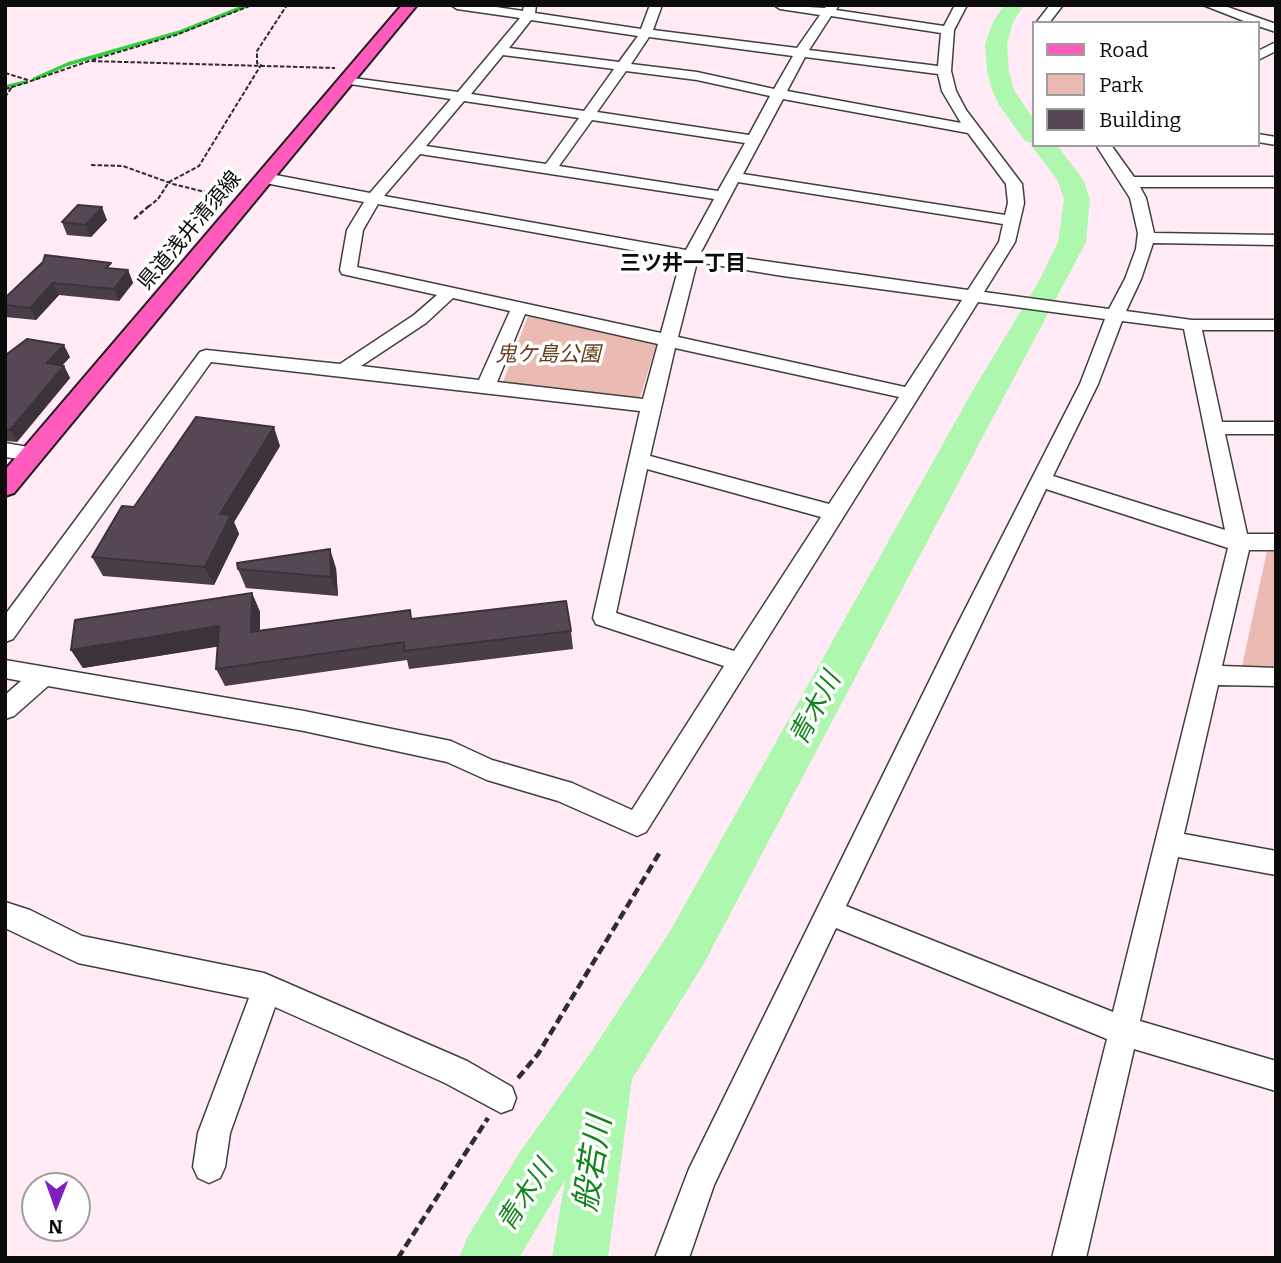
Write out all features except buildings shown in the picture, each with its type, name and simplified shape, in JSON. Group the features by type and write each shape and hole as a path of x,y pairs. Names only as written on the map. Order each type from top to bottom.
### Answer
{"main road":[{"name":"県道浅井清須線","path":"5,487 244,201 354,75 410,5"}],"street":[{"path":"457,5 529,11 646,33 944,71"},
{"path":"550,169 646,33 656,5"},
{"path":"780,5 830,8 948,30"},
{"path":"5,669 304,721 451,752 487,769 563,791 637,824 1007,242 1016,203 1014,184 948,91 944,71 948,30 961,5"},
{"path":"1044,21 1057,5"},
{"path":"1209,5 1256,21"},
{"path":"739,662 604,618 651,406 690,257 801,52 830,8"},
{"path":"529,11 500,51 373,199 355,230 348,270 912,394"},
{"path":"1260,55 1276,46"},
{"path":"500,51 697,76 779,94 972,128"},
{"path":"354,75 461,98 755,139"},
{"path":"672,1258 700,1180 1089,384 1107,314 1133,279 1145,238 1138,198 1104,147"},
{"path":"418,149 723,196"},
{"path":"735,177 1012,221"},
{"path":"265,178 690,257 1192,325 1276,325"},
{"path":"1129,182 1276,182"},
{"path":"1145,238 1276,240"},
{"path":"342,370 420,319 449,293"},
{"path":"485,386 519,309"},
{"path":"1069,1258 1239,548 1192,325"},
{"path":"7,628 206,356 651,406"},
{"path":"1214,428 1276,428"},
{"path":"5,450 33,454"},
{"path":"640,460 834,513"},
{"path":"1041,480 1237,542 1276,542"},
{"path":"1208,675 1276,677"},
{"path":"5,709 44,676"},
{"path":"1168,843 1276,863"},
{"path":"830,913 1124,1031 1276,1076"},
{"path":"5,915 20,919 78,949 267,989 456,1072 501,1098"},
{"path":"209,1167 214,1133 267,989"}],"path":[{"path":"5,89 176,35 252,5"},
{"path":"261,65 256,57 257,51 287,5"},
{"path":"89,61 261,65 354,75"},
{"path":"134,219 158,199 169,181 199,166 261,65"},
{"path":"5,73 31,81"},
{"path":"5,97 12,87"},
{"path":"90,165 123,166 244,201"},
{"path":"398,1258 501,1098 538,1054 660,852"}],"green space":[{"name":"鬼ケ島公園","path":"528,316 656,345 640,398 503,382"},
{"path":"1267,551 1276,552 1276,667 1242,666"}],"waterway":[{"path":"34,79 68,64 180,32 248,5"},
{"name":"青木川","path":"1014,5 1003,22 996,44 998,71 1003,90 1011,105 1032,133"},
{"path":"5,87 26,82"},
{"name":"青木川","path":"487,1258 539,1171 609,1070 686,949 992,385 1052,283 1072,242 1077,200 1071,181 1045,147"},
{"name":"般若川","path":"580,1258 607,1080"}],"district":[{"name":"三ツ井一丁目","path":"683,264"}]}
